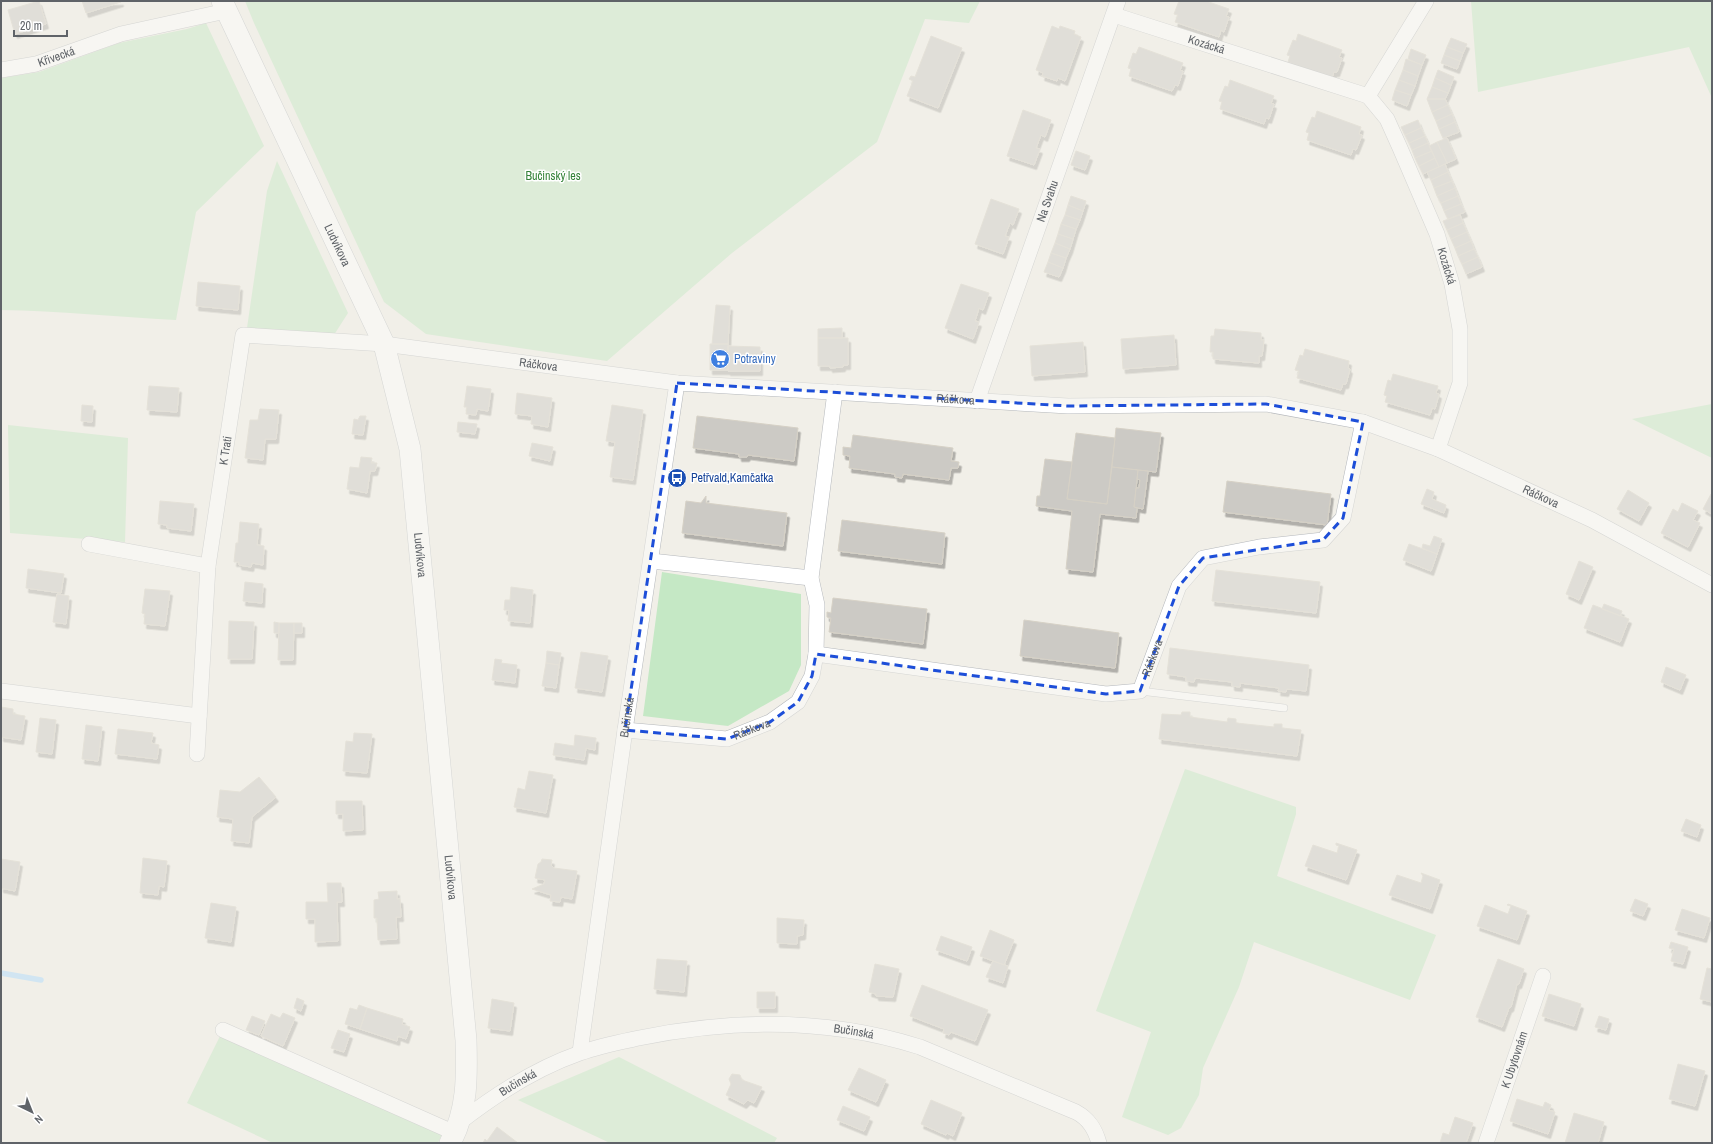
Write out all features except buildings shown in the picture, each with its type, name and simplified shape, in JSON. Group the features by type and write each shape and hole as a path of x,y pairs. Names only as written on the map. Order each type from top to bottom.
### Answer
{"street":[{"path":"1368,96 1426,1"},
{"name":"Ludvíkova","path":"224,6 384,344 410,449 466,1040 467,1082 464,1109 455,1133"},
{"name":"Křivecká","path":"1,70 36,64 121,34 224,6"},
{"name":"Kozácká","path":"1116,8 1368,96 1387,119 1437,234 1452,284 1460,329 1460,383 1438,449"},
{"name":"Na Svahu","path":"977,401 1116,8"},
{"name":"Ráčkova","path":"242,335 384,344 677,382 1068,406 1266,404 1363,422 1438,449 1592,520 1712,585"},
{"name":"K Trati","path":"197,754 208,566 242,335"},
{"name":"Bučinská","path":"580,1052 625,730 677,382"},
{"name":"Ráčkova","path":"625,730 727,739 770,722 798,702 812,676 816,654 817,605 811,578 835,392"},
{"name":"Ráčkova","path":"816,654 1106,694 1140,691 1179,586 1202,558 1259,547 1324,540 1343,518 1363,422"},
{"path":"89,544 208,566"},
{"path":"651,561 811,578"},
{"path":"1,692 199,716"},
{"name":"K Ubytovnám","path":"1486,1143 1543,976"},
{"name":"Bučinská","path":"455,1133 514,1084 580,1052 656,1035 704,1027 783,1024 821,1026 854,1031 920,1047 988,1077 1063,1105 1088,1120 1095,1131 1099,1143"},
{"path":"223,1030 455,1133"}],"lane":[{"path":"1140,691 1284,708"}],"highlighted area":[{"path":"677,383 1068,406 1266,404 1363,422 1343,518 1323,540 1203,558 1179,586 1140,691 1106,694 816,654 812,676 798,702 770,722 727,739 625,730"}],"green space":[{"name":"Bučinský les","path":"245,1 980,1 969,23 925,19 877,142 732,253 607,361 426,334 384,302"},
{"path":"1471,1 1712,1 1712,98 1689,47 1478,92"},
{"path":"206,23 264,146 196,212 176,320 1,310 1,78 39,72 119,43 187,29"},
{"path":"277,161 348,313 332,338 247,328 267,191"},
{"path":"1712,404 1712,458 1632,419"},
{"path":"8,425 128,438 125,542 10,533"},
{"path":"662,572 801,594 801,665 789,691 728,726 643,716"},
{"path":"1185,769 1296,807 1296,814 1277,876 1436,935 1410,1000 1254,942 1239,987 1203,1068 1199,1095 1181,1128 1168,1135 1122,1117 1151,1032 1096,1011"},
{"path":"223,1030 442,1134 438,1143 273,1143 187,1103"},
{"path":"619,1057 777,1138 774,1143 610,1143 518,1100"}],"waterway":[{"path":"1,973 41,980"}],"place":[{"name":"Potraviny","path":"720,359"},
{"name":"Petřvald,Kamčatka","path":"677,478"}]}
